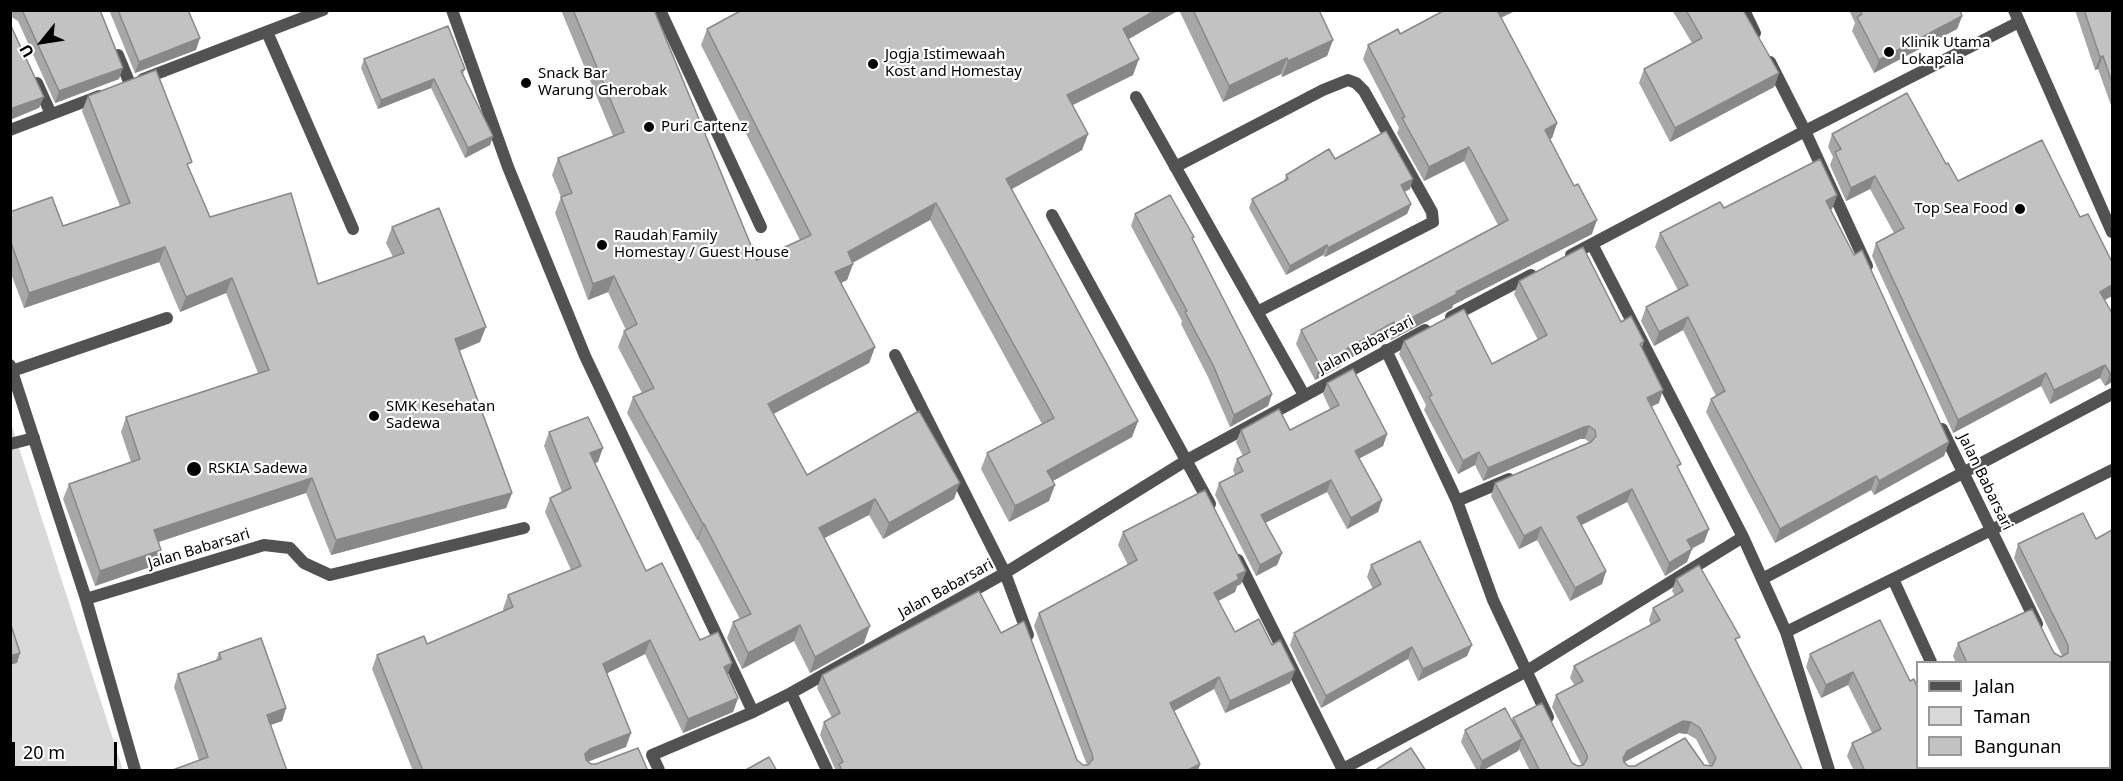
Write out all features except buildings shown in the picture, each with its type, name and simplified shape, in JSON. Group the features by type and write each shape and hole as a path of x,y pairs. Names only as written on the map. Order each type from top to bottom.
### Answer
{"street":[{"path":"10,130 267,32 300,15 323,10"},
{"path":"452,10 508,167 585,356 753,712"},
{"path":"660,10 761,227"},
{"path":"1744,10 1805,131 1874,280"},
{"path":"2014,10 2112,232"},
{"path":"1561,260 1805,131 2019,22"},
{"path":"267,32 353,229"},
{"path":"113,42 120,88"},
{"path":"33,74 51,114"},
{"path":"1175,167 1323,90 1348,80 1356,83 1369,100 1432,212 1433,222 1257,312"},
{"path":"1136,97 1304,395"},
{"path":"1052,215 1188,460 1217,519"},
{"path":"1592,244 1743,537 1786,632 1829,771"},
{"name":"Jalan Babarsari","path":"652,755 753,712 790,693 1005,573 1188,460 1386,350 1541,270"},
{"path":"135,771 86,599 11,368 167,318"},
{"path":"1386,350 1457,501 1493,600 1525,672 1555,731"},
{"path":"895,355 1005,573 1034,650"},
{"path":"1762,579 2112,394"},
{"name":"Jalan Babarsari","path":"1937,419 2041,632"},
{"path":"10,444 34,438"},
{"path":"1786,632 2112,470"},
{"path":"1457,501 1520,474"},
{"name":"Jalan Babarsari","path":"86,599 264,545 290,549 304,563 330,574 524,528"},
{"path":"1233,550 1343,770 1525,672 1743,537"},
{"path":"1893,579 1930,661"},
{"path":"790,693 827,771"},
{"path":"639,752 652,755 658,771"}],"green space":[{"path":"11,423 123,770 11,770"}],"place":[{"name":"Klinik Utama Lokapala","path":"1889,52"},
{"name":"Jogja Istimewaah Kost and Homestay","path":"873,64"},
{"name":"Snack Bar Warung Gherobak","path":"526,83"},
{"name":"Puri Cartenz","path":"649,127"},
{"name":"Top Sea Food","path":"2020,209"},
{"name":"Raudah Family Homestay / Guest House","path":"602,245"},
{"name":"SMK Kesehatan Sadewa","path":"374,416"},
{"name":"RSKIA Sadewa","path":"194,469"}]}
